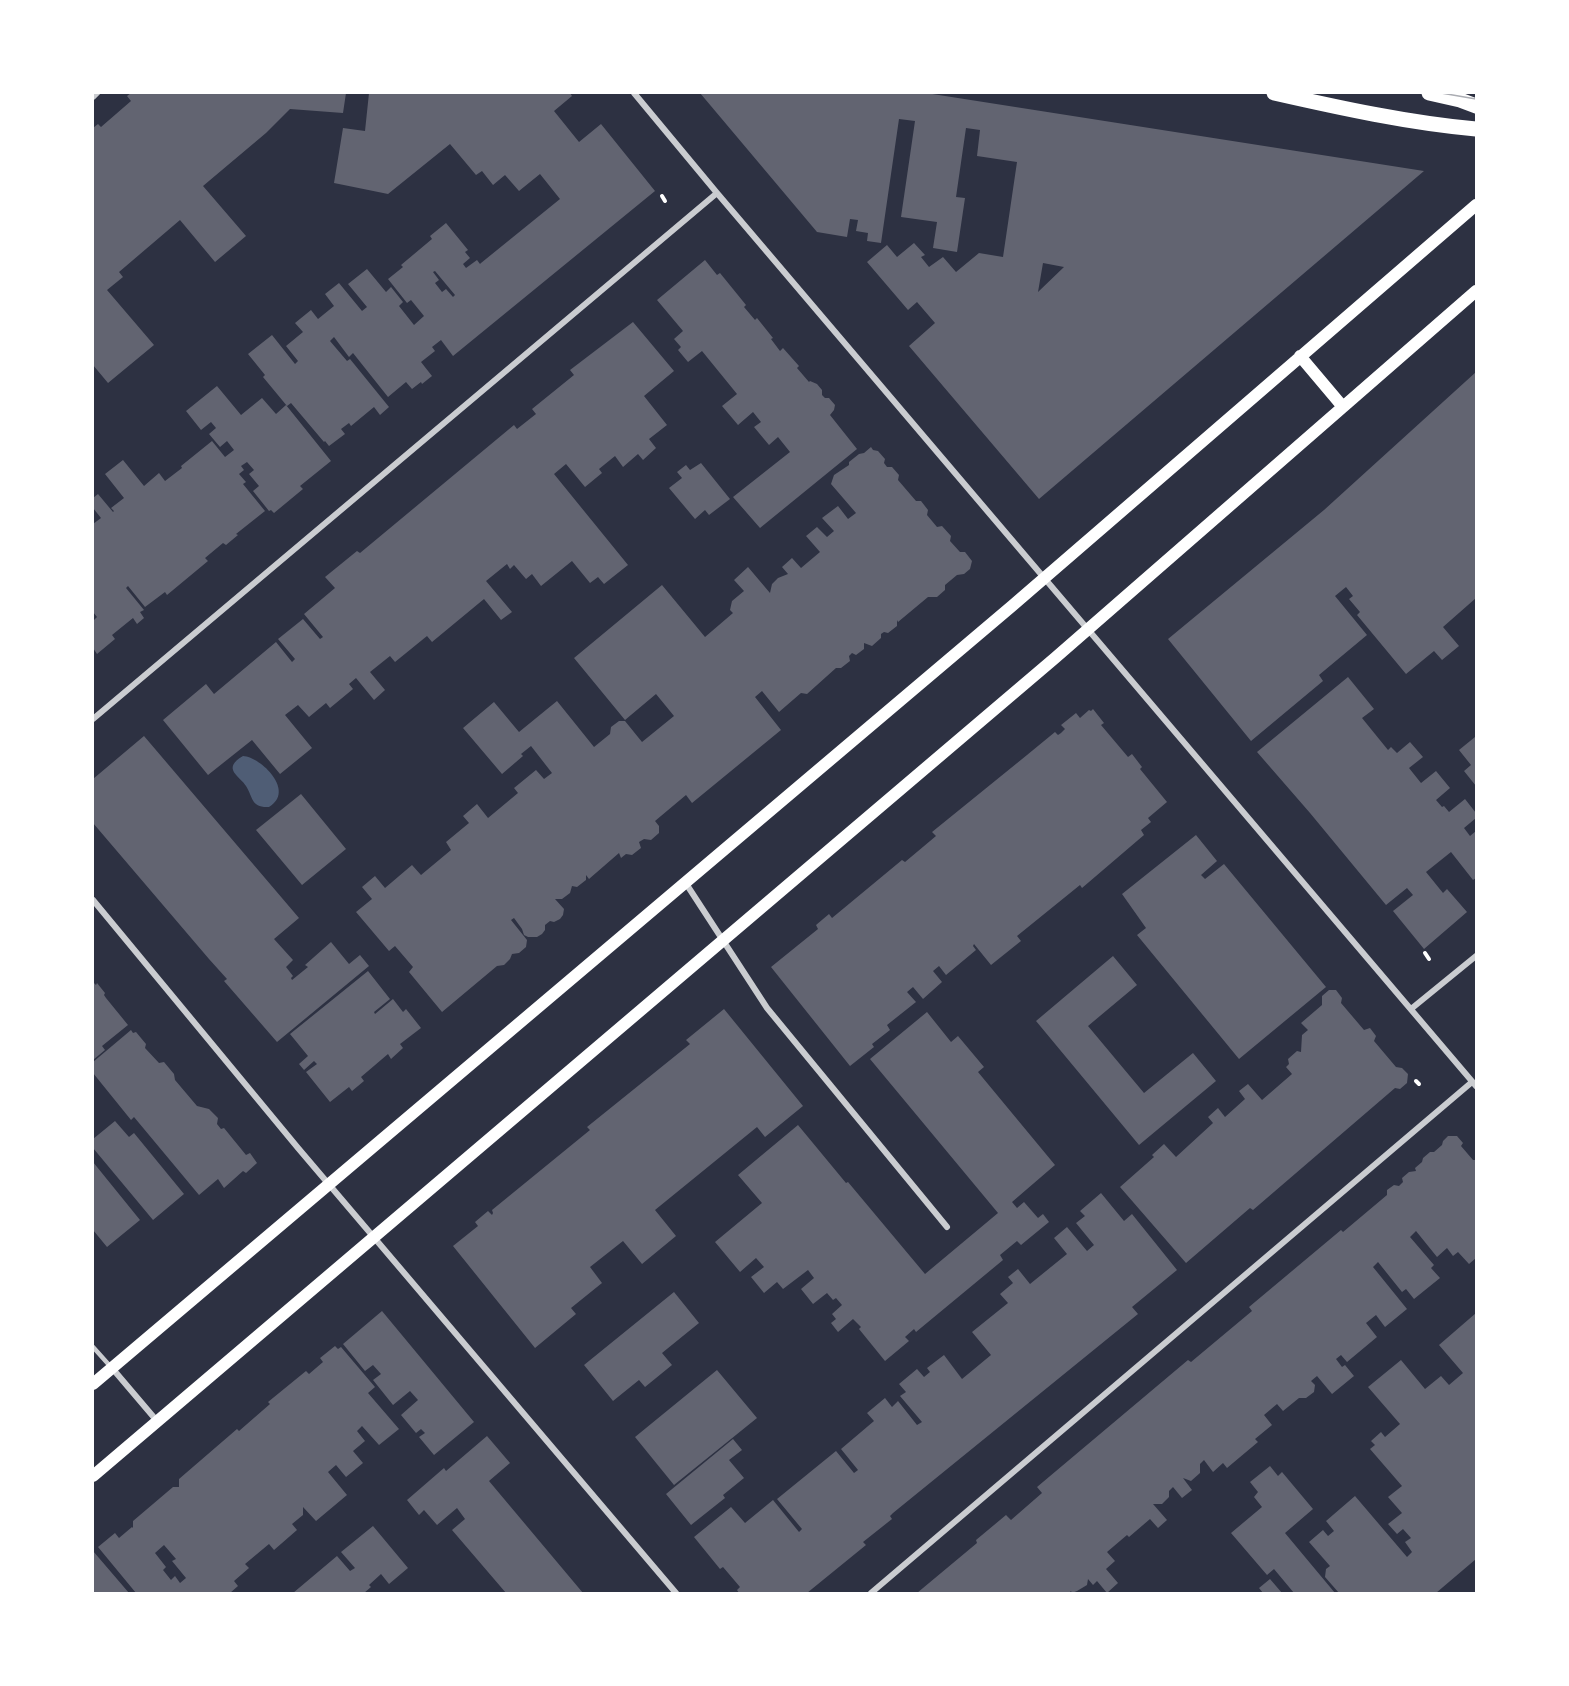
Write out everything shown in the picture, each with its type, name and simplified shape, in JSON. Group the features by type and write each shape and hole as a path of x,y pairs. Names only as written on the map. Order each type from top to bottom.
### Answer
{"main road":[{"path":"1274,93 1436,124 1476,129"},
{"path":"1429,93 1476,106"},
{"path":"93,1384 1045,577 1476,206"},
{"path":"93,1476 1089,629 1476,291"},
{"path":"1300,356 1343,408"}],"street":[{"path":"93,97 97,93"},
{"path":"634,93 1474,1084 871,1593"},
{"path":"93,719 717,193"},
{"path":"685,882 767,1008 947,1227"},
{"path":"93,900 328,1185 676,1593"},
{"path":"1411,1010 1476,956"},
{"path":"112,1368 157,1421"}],"lane":[{"path":"93,1347 112,1368"}],"path":[{"path":"1425,952 1429,958"}],"water":[{"path":"243,756 258,762 273,776 279,792 276,800 269,807 259,806 253,801 246,786 234,772 233,765"}],"building":[{"path":"131,93 346,93 343,113 290,109 266,133 203,186 246,236 215,262 180,220 119,272 123,277 107,290 154,345 108,383 93,365 93,128 98,124 101,127 131,101 127,96"},
{"path":"369,93 570,93 572,96 554,111 579,142 601,124 655,191 453,356 441,340 432,347 435,351 421,362 432,376 412,389 406,382 388,397 353,353 349,357 334,337 330,341 347,361 350,359 389,407 380,415 374,407 351,426 349,423 341,429 345,434 329,446 291,403 287,406 263,377 265,375 248,354 272,335 295,364 298,361 286,346 303,332 295,323 311,310 318,319 334,306 325,294 339,283 362,311 367,307 348,284 367,269 386,292 391,287 403,302 399,306 414,325 424,316 411,300 407,303 388,279 432,239 430,236 446,223 468,250 465,252 470,258 463,264 466,268 477,260 480,264 560,199 540,174 519,191 505,175 493,185 482,171 476,175 450,144 388,194 334,183 343,128 365,131","holes":["435,271 455,295 453,297 446,289 442,292 435,283 439,280 433,272"]},
{"path":"700,93 926,93 1424,171 1039,499 909,346 935,323 917,302 908,310 867,262 887,245 897,257 914,243 925,255 921,257 929,267 943,257 956,272 979,253 1003,257 1017,162 977,156 980,130 966,128 956,197 965,198 957,252 933,248 937,222 901,217 915,121 899,119 881,243 867,241 868,233 856,231 858,220 850,219 847,237 817,232","holes":["1043,263 1064,267 1038,292"]},
{"path":"705,260 717,275 720,273 746,305 744,307 755,320 757,318 773,338 771,339 780,351 783,348 809,382 817,384 822,390 822,395 829,398 835,405 830,415 857,449 760,528 733,497 790,452 778,437 769,445 754,427 761,422 753,412 738,425 722,406 737,394 702,351 688,362 678,350 681,347 674,339 683,331 657,300"},
{"path":"633,322 674,371 644,396 667,425 649,439 656,448 643,460 638,454 623,467 615,456 599,469 602,473 585,487 566,464 554,474 628,565 604,584 598,577 590,583 572,561 541,586 532,574 526,579 514,565 510,569 507,564 486,581 512,612 501,620 484,599 432,642 427,636 395,662 390,656 370,672 385,690 374,700 356,678 349,684 353,689 330,708 326,703 309,717 298,705 285,715 312,748 280,774 252,740 208,775 163,720 206,684 214,694 276,642 292,662 295,659 278,639 303,619 320,639 323,637 304,614 335,588 325,577 357,551 360,553 514,425 517,429 536,414 532,409 574,375 570,370"},
{"path":"1476,372 1476,598 1443,627 1459,646 1442,660 1434,651 1406,674 1357,615 1360,612 1349,599 1353,596 1346,587 1335,596 1367,635 1319,675 1323,681 1251,741 1168,639 1324,510"},
{"path":"217,386 241,415 262,398 276,414 286,405 331,461 300,486 303,489 274,513 269,511 253,491 259,486 249,474 254,470 247,462 241,466 244,470 239,474 246,482 243,484 265,511 226,545 223,543 205,558 208,561 167,595 165,592 145,607 128,586 126,588 144,610 140,612 144,618 137,624 133,618 112,635 115,639 97,654 93,648 93,621 97,617 93,612 93,524 101,518 93,508 93,498 98,494 113,512 114,511 111,508 124,498 105,474 123,460 144,486 159,473 165,481 212,441 225,457 234,450 227,441 220,447 209,434 216,428 211,422 201,430 186,411"},
{"path":"871,447 885,459 884,463 887,467 892,467 899,475 898,480 916,501 921,501 928,510 927,515 937,527 942,526 951,536 950,541 960,552 965,552 972,561 970,569 964,574 957,575 945,585 945,590 937,597 928,597 898,622 897,620 897,626 888,633 881,634 881,638 872,646 864,643 864,649 856,655 852,653 849,656 850,661 841,668 836,668 807,694 801,693 779,712 762,691 755,697 781,730 692,803 686,795 655,821 659,826 659,833 651,840 644,839 639,842 641,848 632,855 626,854 621,858 619,853 589,879 586,875 586,880 577,887 572,886 570,893 562,899 555,899 564,909 563,915 560,919 550,921 545,925 542,934 537,937 528,937 524,935 514,918 511,920 527,940 526,947 519,953 512,954 504,965 497,966 442,1012 409,972 413,967 395,946 389,951 356,912 372,899 362,887 375,876 385,888 412,865 421,875 451,850 446,842 469,823 463,816 477,804 488,818 518,793 514,788 536,770 544,779 552,773 531,746 502,774 463,728 494,702 519,732 557,701 594,747 610,734 611,727 619,721 625,721 642,742 674,716 656,694 625,720 574,658 662,585 705,637 733,613 730,610 732,601 744,591 734,580 748,567 770,593 772,584 778,578 788,574 782,567 792,558 801,568 820,552 806,536 817,527 827,537 834,531 822,518 838,506 848,519 856,513 831,484 834,475"},
{"path":"701,463 730,499 709,515 705,510 695,519 669,488 682,478 677,472 686,465 690,470"},
{"path":"1348,677 1374,709 1362,718 1388,750 1391,747 1397,753 1410,742 1423,757 1409,768 1421,783 1436,771 1450,788 1436,800 1442,807 1444,806 1449,812 1465,799 1476,813 1476,818 1464,828 1470,836 1476,831 1476,878 1473,880 1451,852 1426,872 1443,893 1447,889 1467,912 1424,949 1393,911 1413,895 1407,888 1386,905 1257,752"},
{"path":"1093,709 1104,723 1101,725 1128,757 1132,754 1142,767 1140,769 1167,802 1148,818 1151,822 1141,830 1144,835 1082,888 1080,885 1017,936 1021,941 991,965 974,944 976,950 946,975 939,966 933,971 942,982 923,999 913,987 907,992 916,1002 887,1025 890,1030 872,1044 874,1047 850,1066 771,967 818,929 816,925 829,914 832,918 902,860 905,862 936,836 932,832 1055,732 1058,735 1061,733 1065,729 1061,725 1076,713 1080,718"},
{"path":"144,736 299,918 274,939 293,960 286,967 293,976 292,980 308,967 305,965 331,942 349,964 360,955 369,966 277,1042 224,981 227,979 93,823 93,779"},
{"path":"1475,737 1476,786 1464,771 1471,765 1459,750"},
{"path":"301,794 346,849 302,885 256,830"},
{"path":"1196,835 1217,861 1201,875 1205,879 1224,864 1326,987 1239,1059 1137,935 1146,928 1122,894"},
{"path":"1113,956 1137,985 1088,1026 1144,1093 1193,1053 1216,1081 1139,1145 1036,1021"},
{"path":"368,971 390,999 374,1012 375,1014 393,999 403,1012 406,1009 421,1028 400,1044 403,1048 391,1059 388,1054 361,1077 364,1081 352,1091 349,1087 330,1102 306,1072 317,1064 314,1061 304,1070 299,1064 308,1056 290,1034"},
{"path":"93,982 96,985 97,983 128,1025 102,1046 105,1050 93,1060"},
{"path":"1329,990 1336,990 1342,998 1341,1003 1364,1030 1370,1028 1376,1036 1374,1041 1396,1067 1402,1068 1408,1074 1407,1083 1400,1089 1395,1088 1253,1210 1250,1208 1186,1263 1120,1187 1154,1157 1152,1155 1164,1144 1176,1157 1213,1123 1208,1117 1218,1108 1225,1117 1245,1099 1239,1091 1248,1084 1262,1100 1292,1074 1286,1067 1289,1064 1288,1059 1297,1051 1301,1052 1302,1035 1308,1030 1301,1023 1322,1005 1322,996"},
{"path":"724,1009 803,1106 765,1137 757,1127 655,1210 676,1236 642,1264 623,1241 590,1267 602,1283 571,1308 576,1314 535,1348 453,1246 478,1226 475,1222 488,1211 492,1215 492,1210 590,1130 587,1127 690,1044 686,1040"},
{"path":"927,1012 951,1042 958,1036 984,1067 978,1072 1055,1165 1012,1202 1017,1208 1024,1202 1038,1218 1043,1214 1049,1222 1021,1245 1017,1241 1000,1255 1003,1260 916,1332 914,1329 905,1337 909,1341 885,1361 853,1319 838,1332 831,1323 836,1319 832,1314 842,1305 836,1298 833,1300 827,1293 813,1304 801,1289 814,1278 808,1270 783,1289 777,1282 764,1293 751,1277 764,1267 756,1258 740,1272 715,1242 762,1203 738,1175 798,1125 925,1274 998,1213 870,1059"},
{"path":"131,1030 133,1033 136,1032 146,1044 145,1048 159,1063 164,1062 174,1074 175,1080 197,1106 209,1109 218,1118 217,1124 221,1129 224,1128 246,1155 250,1153 257,1163 246,1173 243,1171 224,1188 218,1179 199,1195 134,1117 131,1120 93,1073 93,1062"},
{"path":"115,1121 129,1137 134,1133 184,1194 153,1220 93,1148 93,1139"},
{"path":"1448,1136 1457,1136 1463,1143 1461,1146 1473,1160 1476,1160 1476,1258 1469,1264 1458,1252 1453,1256 1447,1248 1437,1257 1416,1231 1410,1237 1434,1265 1431,1268 1440,1278 1414,1299 1406,1289 1402,1292 1378,1262 1373,1267 1407,1309 1385,1327 1376,1315 1366,1323 1377,1337 1347,1362 1341,1355 1336,1359 1342,1367 1345,1365 1354,1376 1332,1394 1317,1376 1311,1381 1315,1385 1314,1392 1306,1398 1299,1398 1283,1411 1277,1404 1264,1415 1272,1425 1255,1439 1258,1442 1227,1468 1223,1463 1213,1472 1204,1460 1200,1464 1200,1473 1191,1481 1183,1478 1192,1490 1182,1498 1173,1487 1169,1491 1169,1497 1162,1504 1153,1504 1167,1520 1158,1528 1150,1519 1107,1552 1115,1561 1106,1569 1118,1583 1107,1593 1097,1581 1093,1585 1088,1579 1087,1585 1072,1593 1071,1591 1069,1593 917,1593 977,1543 976,1540 1006,1515 1011,1520 1042,1493 1037,1487 1188,1360 1191,1362 1252,1311 1249,1307 1341,1230 1343,1232 1387,1195 1387,1190 1394,1185 1399,1186 1403,1182 1402,1178 1409,1172 1416,1171 1415,1168 1423,1158 1442,1145"},
{"path":"93,1162 140,1220 107,1247 93,1230"},
{"path":"1101,1193 1124,1221 1132,1214 1177,1270 1132,1307 1138,1314 893,1513 890,1516 892,1519 863,1542 866,1545 807,1593 739,1593 737,1590 740,1587 723,1567 720,1569 694,1537 731,1507 745,1523 773,1500 799,1532 802,1529 777,1499 836,1451 854,1473 858,1470 841,1449 874,1421 867,1413 885,1398 892,1407 898,1401 917,1425 922,1422 900,1396 906,1392 899,1384 917,1369 924,1377 930,1372 927,1368 944,1355 962,1379 991,1355 972,1332 1008,1303 1000,1294 1013,1283 1008,1277 1018,1269 1030,1284 1067,1254 1054,1238 1067,1227 1087,1251 1094,1245 1076,1223 1085,1216 1080,1211"},
{"path":"674,1292 699,1323 662,1353 672,1365 645,1387 639,1380 613,1401 584,1365"},
{"path":"382,1311 474,1422 434,1455 419,1437 425,1433 421,1429 416,1433 401,1415 418,1400 410,1391 393,1405 373,1380 381,1374 373,1365 365,1371 343,1344"},
{"path":"1476,1313 1476,1559 1436,1593 1339,1593 1325,1577 1326,1569 1330,1566 1309,1542 1323,1530 1328,1536 1334,1531 1326,1521 1355,1496 1407,1557 1412,1552 1405,1542 1411,1538 1403,1529 1397,1534 1388,1524 1402,1513 1388,1497 1402,1486 1370,1449 1375,1445 1371,1441 1381,1432 1385,1437 1400,1424 1368,1387 1401,1360 1425,1389 1441,1376 1449,1385 1463,1373 1439,1345"},
{"path":"335,1346 338,1349 341,1347 375,1387 368,1393 399,1429 379,1445 362,1426 357,1431 365,1441 353,1451 363,1463 346,1477 336,1465 328,1472 347,1495 316,1521 303,1507 303,1515 292,1524 297,1530 274,1550 269,1544 245,1564 249,1568 234,1581 238,1586 230,1593 136,1593 98,1547 115,1533 119,1538 133,1528 133,1521 173,1487 179,1487 179,1479 237,1429 239,1431 270,1404 268,1402 306,1371 309,1374 323,1362 320,1358","holes":["164,1545 176,1559 172,1561 186,1578 180,1583 175,1576 171,1580 163,1570 166,1567 155,1553"]},
{"path":"717,1370 757,1418 674,1485 635,1437"},
{"path":"487,1436 510,1463 489,1481 583,1593 506,1593 452,1530 465,1519 457,1508 437,1525 424,1510 419,1515 407,1500 444,1468 446,1471"},
{"path":"733,1439 742,1450 729,1460 744,1478 723,1495 725,1498 691,1525 666,1494"},
{"path":"1270,1466 1278,1476 1282,1472 1313,1509 1285,1533 1335,1593 1294,1593 1274,1569 1267,1575 1231,1533 1262,1507 1254,1497 1258,1492 1250,1482"},
{"path":"373,1526 408,1568 389,1584 381,1574 364,1593 293,1593 337,1556 350,1571 355,1568 341,1552"},
{"path":"93,1551 129,1593 93,1593"},
{"path":"1270,1579 1282,1593 1263,1593 1259,1588"}],"tram line":[{"path":"1441,93 1476,99"}]}
